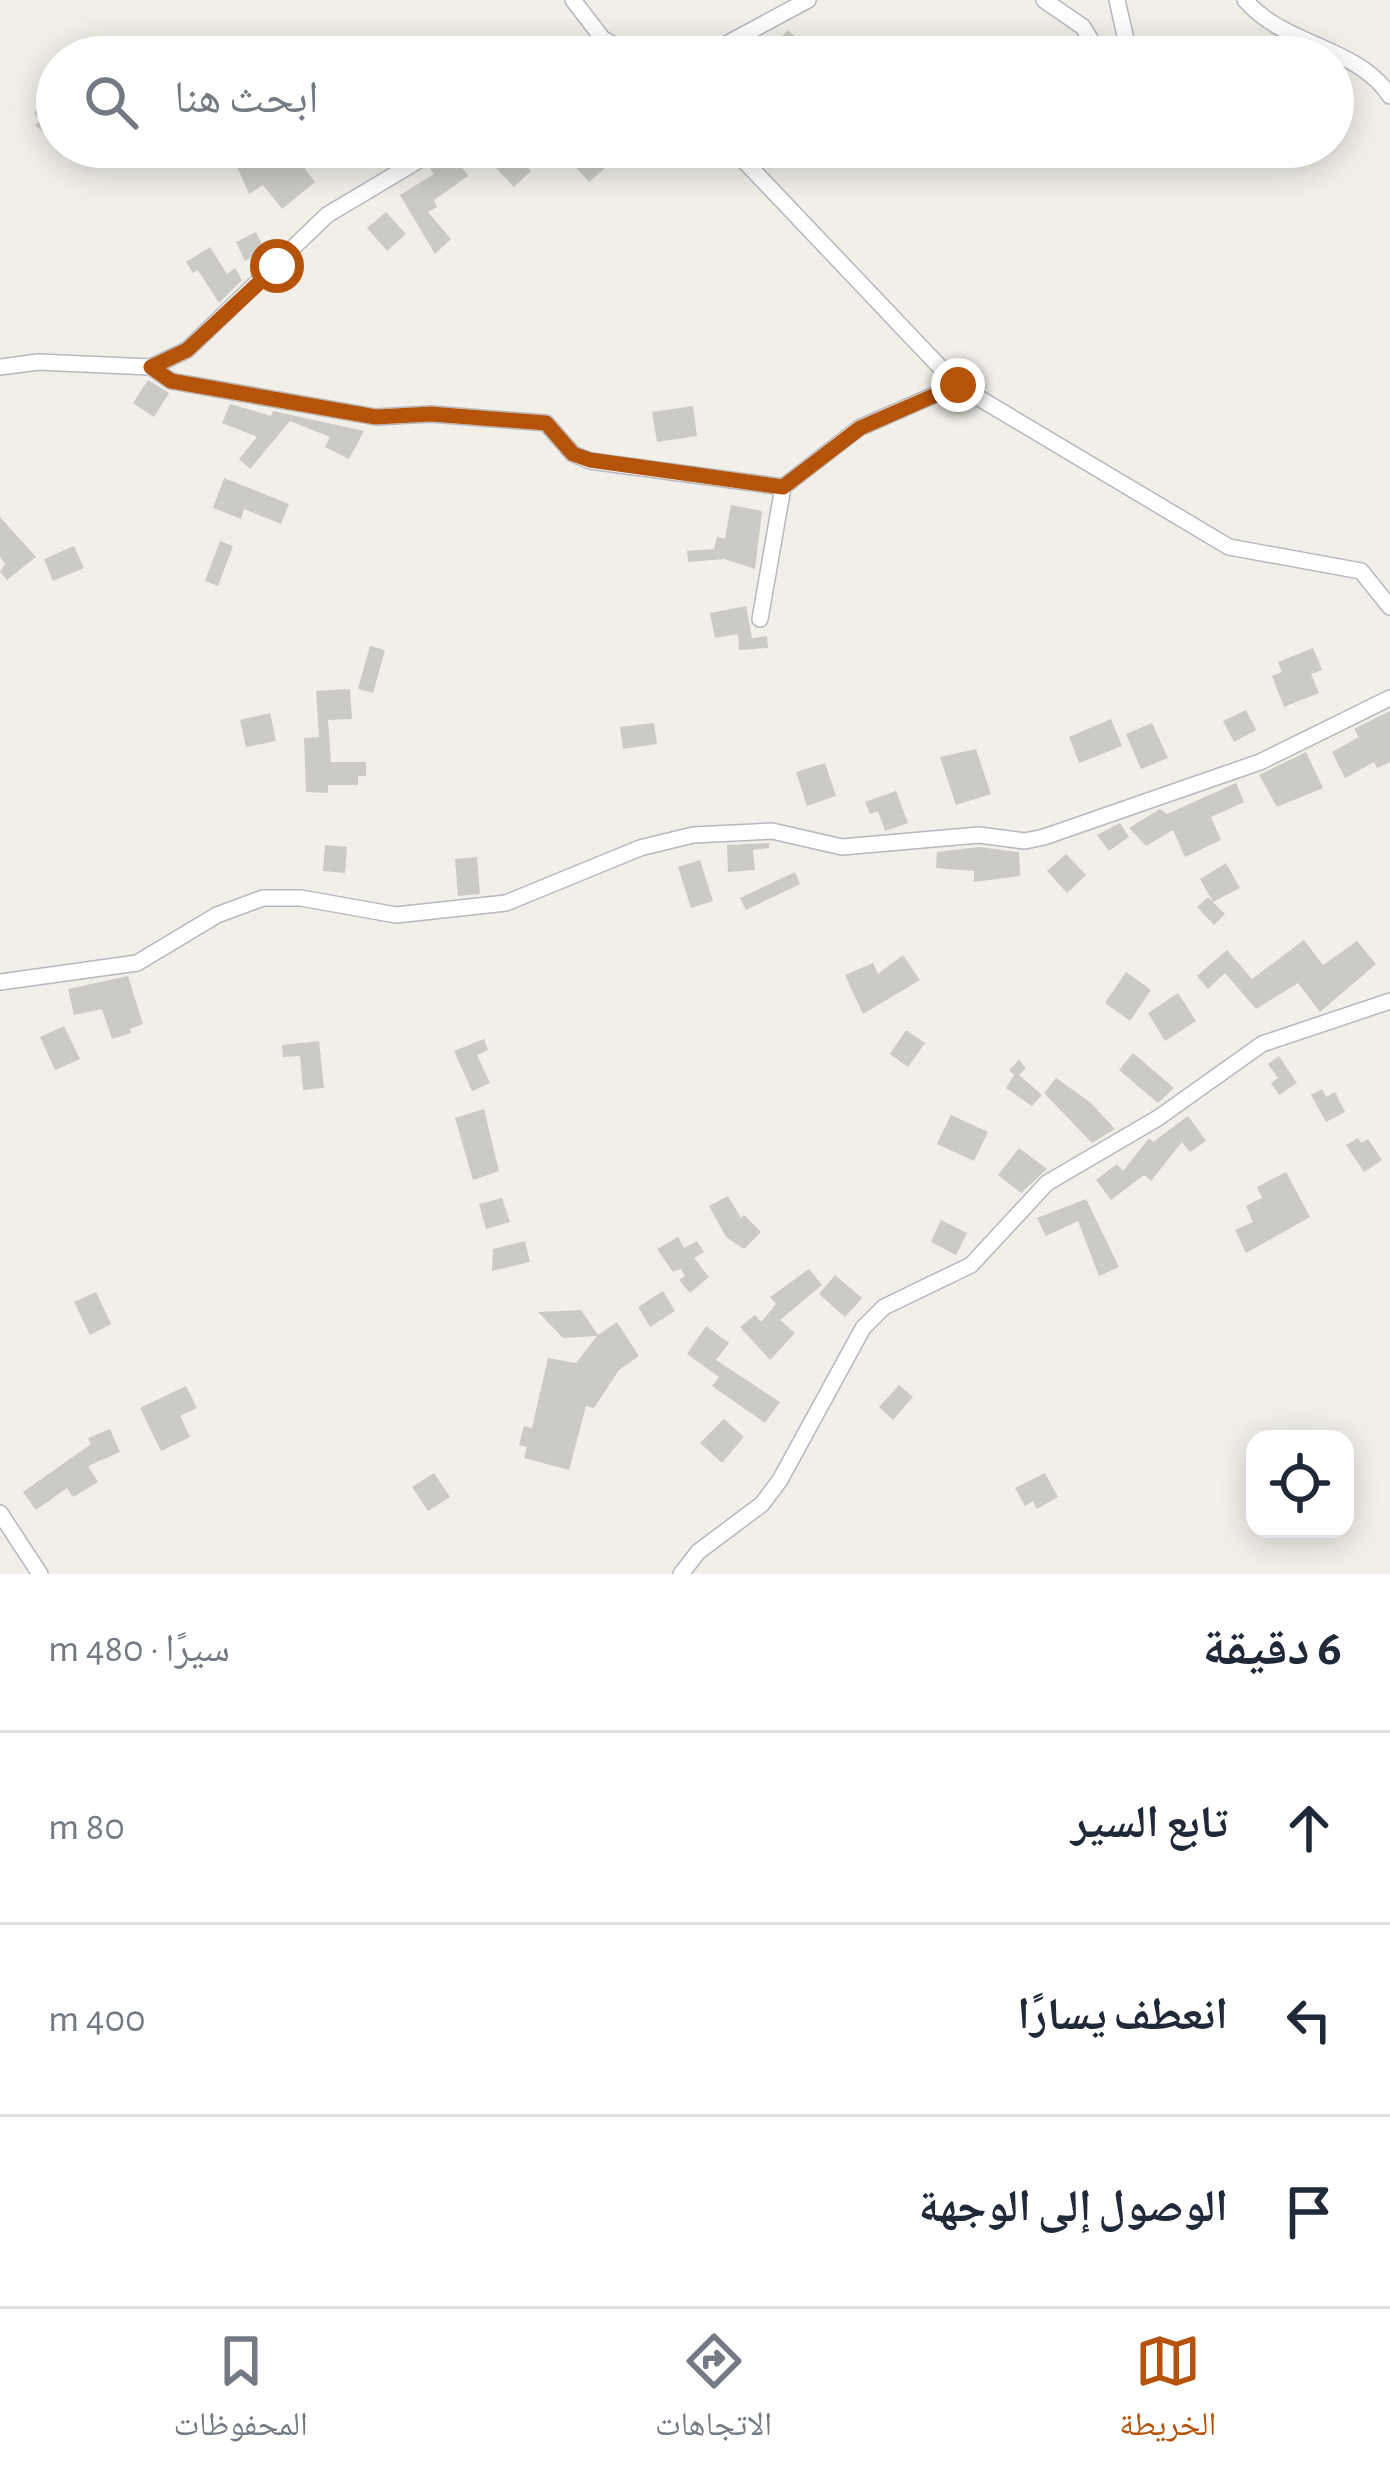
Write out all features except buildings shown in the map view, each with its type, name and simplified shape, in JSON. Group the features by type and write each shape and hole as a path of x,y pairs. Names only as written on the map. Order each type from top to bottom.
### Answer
{"street":[{"path":"573,0 601,36"},
{"path":"741,36 808,0"},
{"path":"1044,0 1088,36"},
{"path":"1117,0 1125,36"},
{"path":"1245,0 1262,20 1296,36"},
{"path":"1354,64 1390,96"},
{"path":"0,367 38,362 151,367 187,350 327,215 406,168"},
{"path":"750,168 958,385 1229,547 1360,571 1390,607"},
{"path":"151,367 171,381 376,417 431,414 546,423 573,454 590,460 783,487"},
{"path":"760,620 783,487 860,428 958,385"},
{"path":"0,982 137,963 217,915 263,898 302,898 395,915 506,903 640,848 693,835 772,831 842,847 979,835 1025,841 1260,762 1390,698"},
{"path":"681,1574 698,1552 762,1504 863,1328 884,1307 970,1264 1047,1184 1158,1118 1262,1044 1390,1001"},
{"path":"0,1513 40,1574"}],"route":[{"path":"277,266 187,350 151,367 171,381 376,417 431,414 546,423 573,454 590,460 783,487 860,428 958,385"}]}
